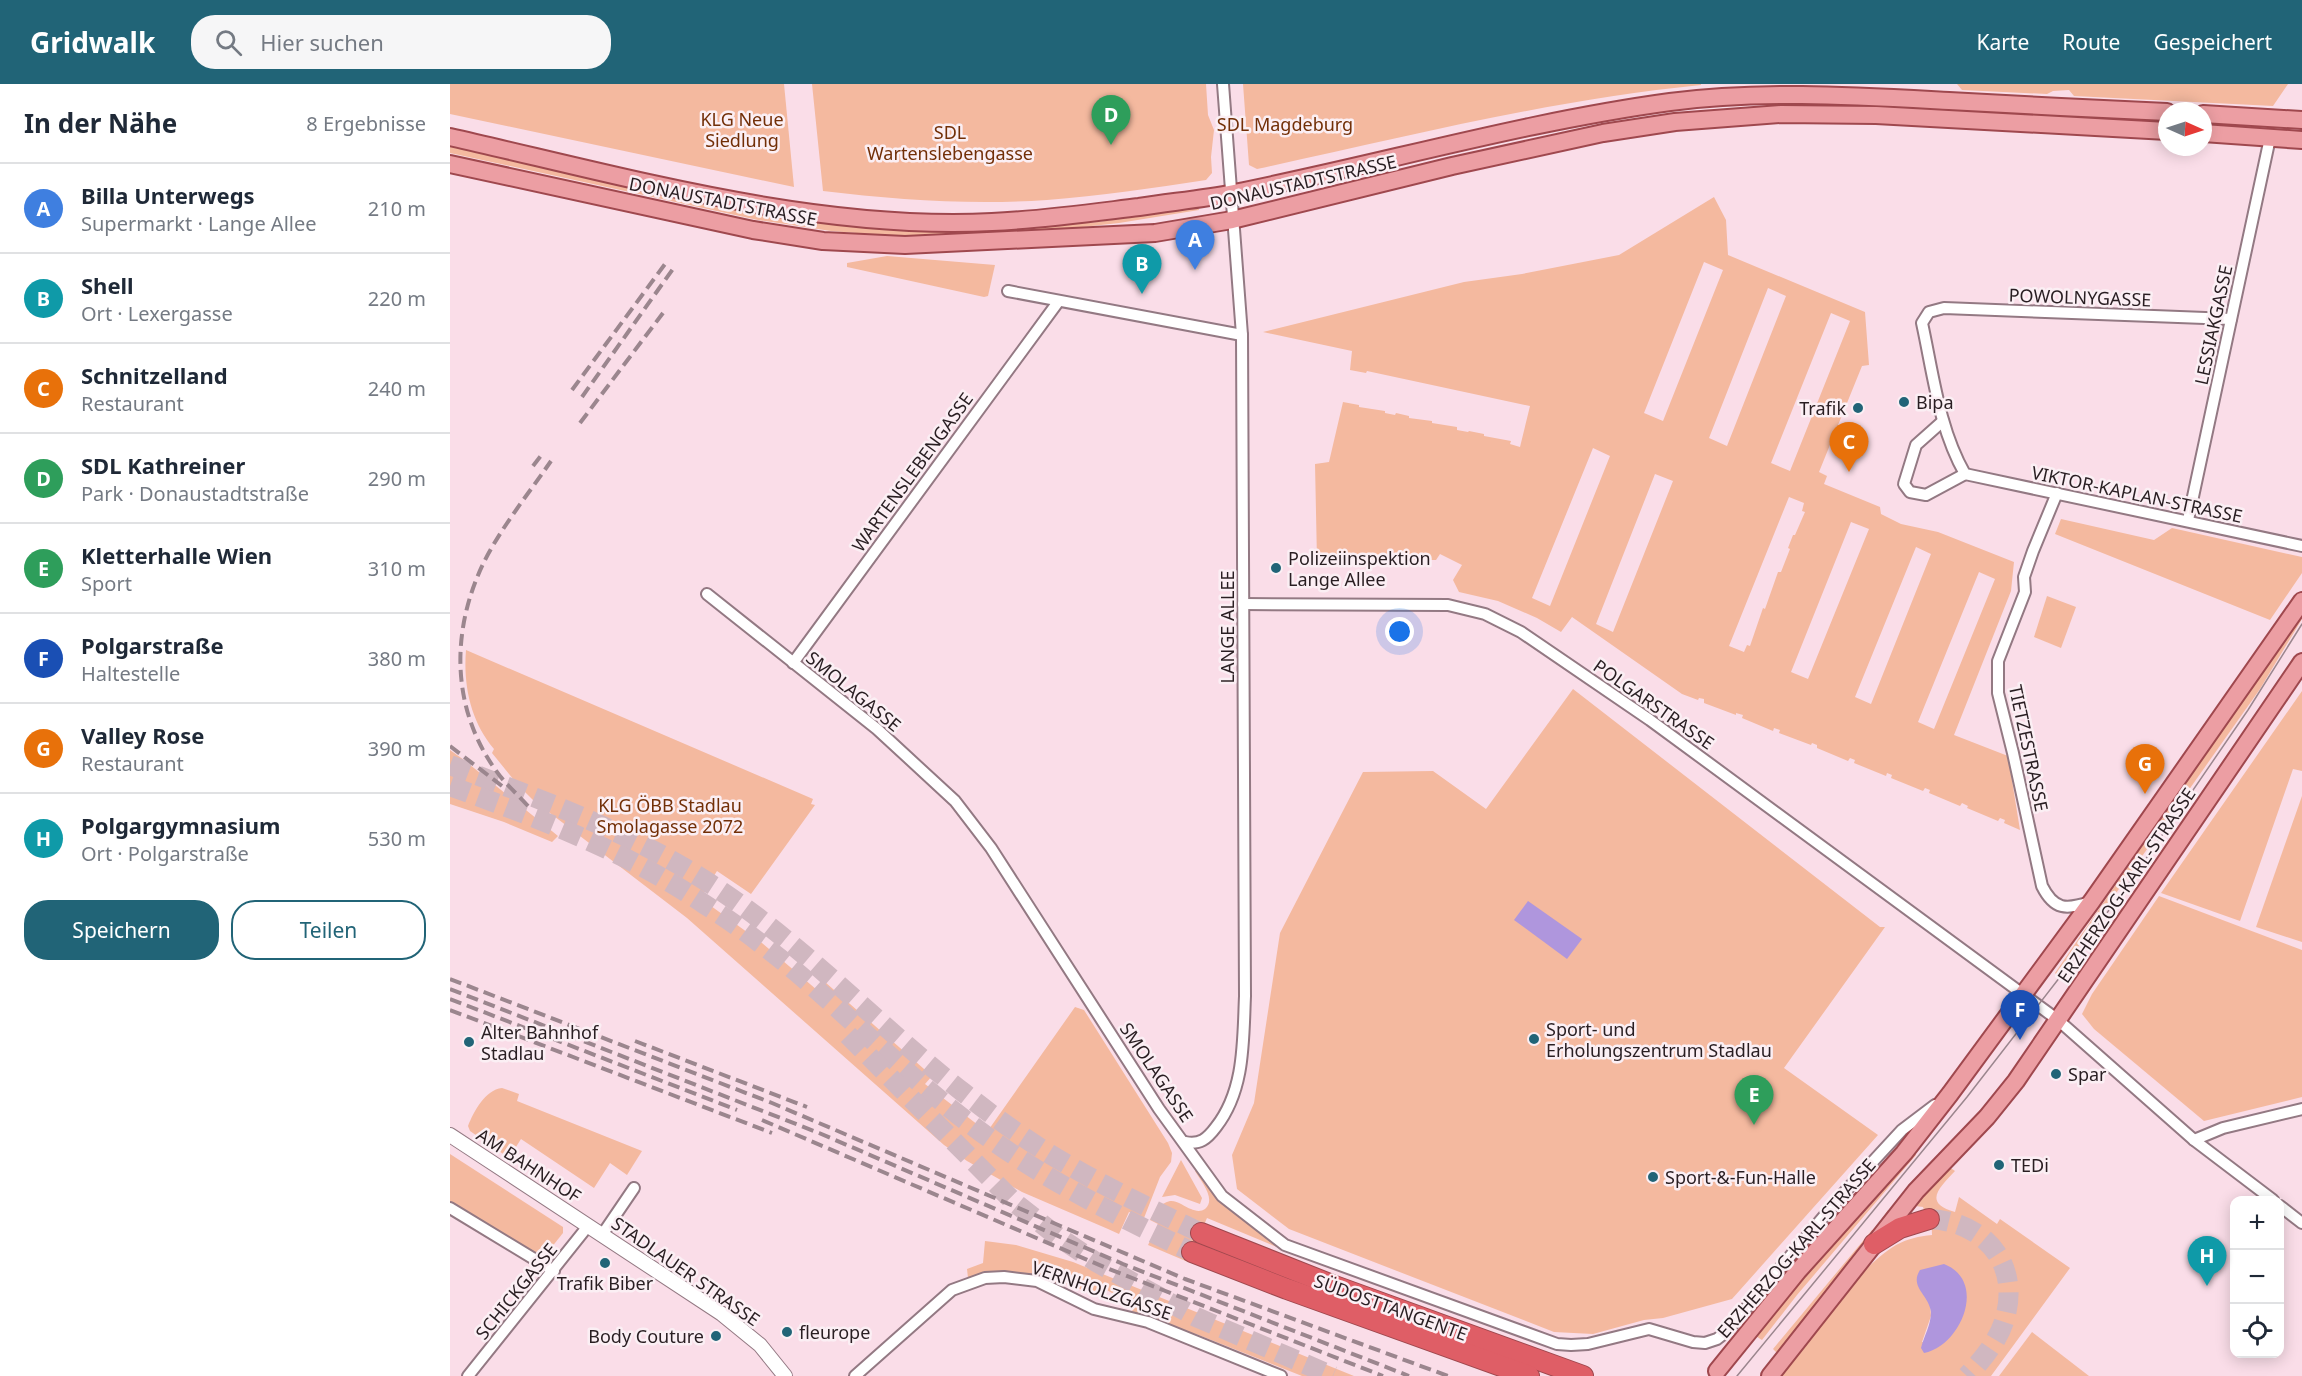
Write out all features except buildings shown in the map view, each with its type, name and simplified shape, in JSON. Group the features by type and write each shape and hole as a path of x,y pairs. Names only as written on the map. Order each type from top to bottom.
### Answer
{"highway":[{"path":"1874,1244 1900,1228 1929,1220"},
{"name":"SÜDOSTTANGENTE","path":"1201,1233 1342,1289 1583,1376"},
{"name":"SÜDOSTTANGENTE","path":"1192,1252 1287,1289 1529,1376"}],"main road":[{"name":"DONAUSTADTSTRASSE","path":"450,137 726,199 825,213 911,221 990,222 1074,215 1232,193 1465,140 1603,112 1712,98 1844,95 2158,112"},
{"name":"DONAUSTADTSTRASSE","path":"450,164 753,230 822,241 905,245 1075,239 1155,233 1232,220 1452,166 1603,133 1675,122 1781,114 1876,115 2158,131"},
{"path":"2212,115 2302,120"},
{"path":"2212,134 2302,140"},
{"name":"ERZHERZOG-KARL-STRASSE","path":"1717,1371 1798,1271 1904,1153 1950,1094 2092,901 2302,601"},
{"name":"ERZHERZOG-KARL-STRASSE","path":"1770,1376 1917,1191 1987,1117 2016,1081 2302,662"}],"street":[{"name":"LANGE ALLEE","path":"1185,1142 1194,1144 1201,1142 1224,1117 1237,1083 1243,1054 1245,996 1242,335 1223,84"},
{"name":"LESSIAKGASSE","path":"2188,520 2270,138"},
{"path":"1008,291 1242,335"},
{"name":"WARTENSLEBENGASSE","path":"793,663 1058,302"},
{"name":"POWOLNYGASSE","path":"1943,422 1922,323 1929,312 1944,308 2231,319"},
{"path":"1943,422 1954,455 1965,474 1926,495 1910,492 1904,484 1916,445 1943,422"},
{"name":"VIKTOR-KAPLAN-STRASSE","path":"1965,474 2302,546"},
{"name":"TIETZESTRASSE","path":"2057,493 2024,577 2025,592 1998,662 1998,693 2042,886 2049,900 2065,907 2076,907 2092,901"},
{"name":"SMOLAGASSE","path":"707,594 877,729 955,801 991,848 1159,1109 1222,1196 1285,1245 1557,1344 1588,1344 1649,1329 1693,1342 1705,1343"},
{"name":"POLGARSTRASSE","path":"1243,604 1448,605 1485,614 1521,632 1650,720 2058,1020 2194,1140 2268,1196"},
{"name":"ERZHERZOG-KARL-STRASSE","path":"1705,1343 1717,1339 1726,1332 1800,1243 1902,1130 1950,1094"},
{"path":"2194,1140 2223,1128 2302,1109"},
{"name":"AM BAHNHOF","path":"450,1135 588,1226"},
{"path":"602,1235 634,1188"},
{"path":"450,1208 554,1271"},
{"path":"2284,1209 2302,1223"},
{"name":"STADLAUER STRASSE","path":"588,1226 738,1326 760,1345 785,1376"},
{"name":"SCHICKGASSE","path":"468,1376 588,1226"},
{"name":"VERNHOLZGASSE","path":"855,1376 952,1290 985,1278 1005,1277 1037,1281 1094,1309 1148,1322 1281,1376"}],"green space":[{"name":"KLG Neue Siedlung","path":"450,84 784,84 794,187 450,114"},
{"name":"SDL Wartenslebengasse","path":"812,84 1206,84 1208,115 1214,130 1212,173 1206,180 1047,200 935,201 823,191"},
{"name":"SDL Magdeburg","path":"1243,84 1701,85 1533,110 1257,169 1249,165"},
{"path":"1957,84 2288,84 2273,106 2074,96 2069,90 2053,91 2047,94 1962,90"},
{"path":"450,146 683,197 988,230 1098,222 1198,207 1199,210 1119,223 1046,231 929,238 831,231 758,220 450,153"},
{"path":"1714,197 1726,220 1728,255 1865,312 1869,365 1862,366 1819,472 1827,476 1824,484 1880,507 1881,514 1901,524 1938,532 2014,562 2011,591 1954,735 2008,756 2020,830 2004,823 2005,820 2000,818 1998,821 1967,808 1968,806 1962,803 1960,806 1929,793 1930,790 1925,788 1923,791 1891,778 1892,775 1887,773 1886,776 1854,763 1855,760 1850,758 1848,761 1817,748 1817,745 1812,743 1811,745 1779,733 1780,730 1774,728 1773,731 1742,718 1743,715 1736,713 1736,715 1704,703 1704,699 1699,698 1698,700 1682,694 1572,617 1561,632 1537,618 1498,601 1459,592 1453,580 1462,565 1440,554 1436,560 1317,560 1315,464 1329,462 1343,402 1457,427 1457,430 1511,441 1510,444 1520,447 1530,406 1367,371 1366,373 1350,370 1352,351 1263,332 1464,282 1522,274 1619,255","holes":["1704,262 1723,270 1663,421 1644,413","1768,288 1786,296 1727,446 1709,438","1831,313 1850,321 1790,471 1771,463","1593,448 1610,456 1550,606 1532,598","1655,474 1673,481 1613,632 1596,624","1789,497 1804,503 1802,511 1805,512 1793,535 1788,548 1790,549 1781,572 1778,572 1765,609 1763,608 1750,646 1747,645 1744,652 1729,646","1851,522 1869,529 1808,679 1791,672","1916,547 1931,554 1871,704 1855,697","1979,572 1995,579 1934,729 1918,722"]},
{"path":"887,256 995,265 988,296 847,267 847,263"},
{"path":"2061,519 2154,540 2172,528 2302,557 2302,573 2270,620 2055,534"},
{"path":"2047,596 2076,607 2061,648 2034,637"},
{"path":"2302,614 2302,619 2260,689 2059,974 2056,974 2055,973"},
{"name":"KLG ÖBB Stadlau Smolagasse 2072","path":"466,650 813,799 811,804 815,805 751,894 717,871 700,898 762,943 817,990 825,982 932,1076 925,1084 987,1132 1075,1007 1084,1010 1168,1143 1172,1153 1171,1162 1160,1177 1144,1218 1129,1212 1119,1234 1022,1192 967,1161 944,1145 687,918 533,800 518,785 492,753 494,749 474,715 467,690"},
{"name":"Sport- und Erholungszentrum Stadlau","path":"1573,689 1880,927 1885,927 1784,1068 1878,1135 1732,1299 1593,1334 1554,1332 1289,1229 1237,1189 1232,1155 1254,1103 1280,933 1363,772 1433,771 1486,809"},
{"path":"2302,691 2302,771 2293,769 2240,921 2161,893"},
{"path":"450,750 558,836 552,842 504,822 450,804"},
{"path":"2302,796 2302,942 2256,927"},
{"path":"2159,896 2302,950 2302,1097 2204,1121 2094,1029 2082,1014 2092,994"},
{"path":"502,1088 519,1094 517,1101 642,1151 627,1175 610,1163 594,1188 521,1139 509,1158 470,1131 468,1126 485,1097"},
{"path":"1916,1149 1916,1155 1797,1295 1762,1340 1754,1335"},
{"path":"450,1154 563,1227 563,1233 543,1258 450,1202"},
{"path":"1181,1160 1202,1198 1200,1204 1175,1195 1162,1197"},
{"path":"1196,1167 1222,1200 1279,1248 1207,1218 1188,1262 1148,1245 1150,1241 1164,1246 1166,1242 1153,1237 1158,1224 1150,1220 1163,1204 1173,1201 1198,1211 1205,1209 1208,1205 1208,1195 1195,1171"},
{"path":"1949,1167 1955,1171 1937,1194 1939,1204 1955,1212 1959,1197 1997,1224 2000,1219 2070,1268 1991,1376 1781,1376 1835,1305 1866,1270 1896,1245 1913,1238 1932,1235 1931,1210 1915,1206 1923,1193","holes":["1930,1303 1959,1324 1944,1342 1922,1342 1931,1316"]},
{"path":"1888,1210 1890,1212 1778,1354 1773,1349 1874,1230"},
{"path":"985,1241 1016,1245 1073,1262 1354,1376 1302,1376 1196,1334 1132,1312 1134,1305 1103,1288 1099,1296 1066,1284 1063,1288 1040,1278 1017,1273 968,1278 967,1269 983,1263"},
{"path":"2032,1332 2089,1376 1999,1376"}],"shaded area":[{"path":"1528,901 1582,939 1567,959 1514,920"},
{"path":"1944,1264 1957,1272 1965,1284 1967,1298 1964,1312 1949,1339 1937,1348 1924,1353 1921,1348 1929,1326 1931,1312 1918,1286 1917,1276 1920,1270"}],"tunnel":[{"path":"450,765 583,817 679,864 743,906 776,932 932,1067 1003,1123 1088,1176 1201,1233"},
{"path":"450,786 581,837 674,885 718,913 787,964 942,1102 995,1142 1077,1193 1192,1252"},
{"path":"848,1035 1014,1202 1057,1236 1096,1262 1196,1317 1333,1376"},
{"path":"1929,1219 1948,1221 1980,1236 1992,1247 2007,1277 2009,1294 2004,1323 1991,1348 1967,1376"}],"tram line":[{"path":"1737,1376 1967,1097 2060,977 2134,876 2248,710 2302,624"}],"railway":[{"path":"572,390 668,260"},
{"path":"582,397 675,266"},
{"path":"580,423 663,313"},
{"path":"533,466 543,453"},
{"path":"528,806 500,776 484,751 472,725 464,698 461,642 466,614 485,560 508,522 551,461"},
{"path":"450,746 502,786"},
{"path":"450,979 772,1103 1185,1279 1448,1376"},
{"path":"450,989 819,1133 1123,1264 1409,1376"},
{"path":"450,999 737,1110"},
{"path":"450,1010 772,1133"},
{"path":"635,1041 807,1107"},
{"path":"762,1120 1104,1267 1383,1376"}],"place":[{"name":"SDL Kathreiner","path":"1111,145"},
{"name":"Billa Unterwegs","path":"1195,270"},
{"name":"Shell","path":"1142,294"},
{"name":"Bipa","path":"1904,402"},
{"name":"Trafik","path":"1858,408"},
{"name":"Schnitzelland","path":"1849,472"},
{"name":"Polizeiinspektion Lange Allee","path":"1276,568"},
{"name":"Valley Rose","path":"2145,794"},
{"name":"Sport- und Erholungszentrum Stadlau","path":"1534,1039"},
{"name":"Polgarstraße","path":"2020,1040"},
{"name":"Alter Bahnhof Stadlau","path":"469,1042"},
{"name":"Spar","path":"2056,1074"},
{"name":"Kletterhalle Wien","path":"1754,1125"},
{"name":"TEDi","path":"1999,1165"},
{"name":"Sport-&-Fun-Halle","path":"1653,1177"},
{"name":"Trafik Biber","path":"605,1263"},
{"name":"Polgargymnasium","path":"2207,1286"},
{"name":"fleurope","path":"787,1332"},
{"name":"Body Couture","path":"716,1336"}]}
